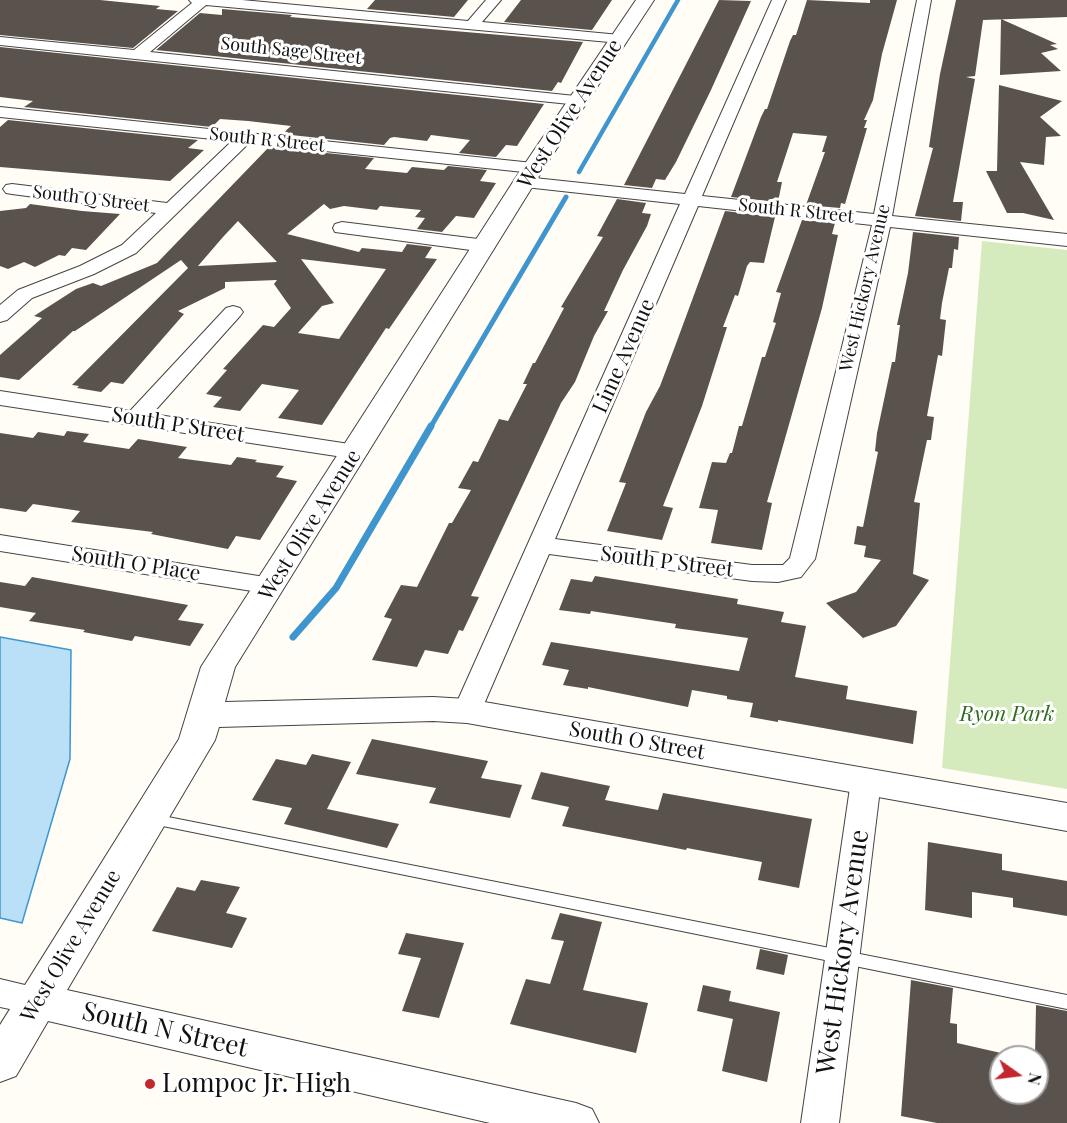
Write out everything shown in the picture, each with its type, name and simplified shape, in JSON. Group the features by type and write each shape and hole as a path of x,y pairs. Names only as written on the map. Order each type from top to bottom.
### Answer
{"street":[{"path":"196,0 620,39"},
{"path":"137,54 203,0"},
{"path":"338,12 351,0"},
{"path":"472,25 494,0"},
{"name":"West Olive Avenue","path":"0,1063 19,997 149,818 197,740 218,666 356,452 529,175 645,0"},
{"name":"Lime Avenue","path":"467,711 779,0"},
{"name":"West Hickory Avenue","path":"792,571 802,559 882,220 924,0"},
{"name":"South Sage Street","path":"0,41 579,100"},
{"name":"South R Street","path":"0,112 246,137 529,175 692,201 1067,240"},
{"path":"0,316 25,294 114,258 129,249 246,137"},
{"name":"South Q Street","path":"12,189 171,210"},
{"path":"342,228 486,246"},
{"path":"0,287 25,294"},
{"path":"136,418 233,312"},
{"name":"South P Street","path":"0,398 356,452"},
{"name":"South O Place","path":"0,543 271,586"},
{"name":"South P Street","path":"541,545 752,573 778,574 792,571"},
{"name":"South O Street","path":"204,715 433,709 467,711 1067,817"},
{"name":"West Hickory Avenue","path":"820,1123 866,781"},
{"name":"South N Street","path":"19,997 576,1123"}],"lane":[{"path":"149,818 1067,1002"}],"green space":[{"name":"Ryon Park","path":"982,241 1067,250 1067,789 942,768"}],"water":[{"path":"0,637 71,650 70,759 22,923 0,918"}],"building":[{"path":"0,0 100,0 160,6 156,9 178,11 133,48 0,35"},
{"path":"375,0 468,0 454,17 367,9"},
{"path":"521,0 612,0 592,30 504,22"},
{"path":"719,0 751,1 676,162 665,180 656,179 652,188 624,185"},
{"path":"807,0 870,3 870,0 897,0 882,54 873,100 864,120 867,120 864,128 867,128 845,204 841,203 840,208 806,205 825,152 822,152 827,136 793,133 777,182 782,182 778,202 731,197 761,117 767,109 790,41 793,35 796,35"},
{"path":"956,0 1067,0 1067,17 983,20 975,76 966,77 975,79 953,202 963,202 961,221 915,216 933,148 929,147 940,74"},
{"path":"222,9 583,42 561,83 558,82 552,91 156,50 200,13 222,15"},
{"path":"1001,19 1057,44 1050,45 1058,49 1041,53 1061,71 1000,75"},
{"path":"0,47 544,104 517,146 506,145 496,157 459,153 470,140 431,135 427,141 394,137 384,145 282,134 291,126 248,121 220,119 212,127 24,107 33,101 0,97"},
{"path":"999,85 1062,101 1040,117 1061,136 1046,137 1044,165 1020,162 1054,220 1023,213 1007,213 986,171 997,171"},
{"path":"8,120 198,140 188,148 204,150 170,181 0,167 0,127"},
{"path":"269,147 374,158 365,169 407,173 412,167 444,170 448,166 487,170 480,181 496,183 474,218 456,216 442,232 417,229 425,218 415,217 421,210 380,206 377,210 344,206 330,209 324,204 287,234 359,252 362,248 402,252 407,244 432,247 425,258 437,259 389,329 386,328 322,425 278,418 299,390 262,384 240,411 213,407 222,397 206,394 227,370 223,369 263,325 274,327 291,308 274,284 277,280 225,282 225,288 178,311 184,314 123,384 111,382 101,392 72,385 188,268 181,260 73,331 19,380 0,377 0,355 42,318 34,316 76,289 93,283 101,286 157,263","holes":["238,221 277,262 198,266 223,237","301,259 386,269 339,339 298,333 322,306 334,303"]},
{"path":"617,199 646,203 642,213 651,214 647,226 623,270 604,311 608,311 594,336 575,382 561,403 471,596 479,597 463,631 459,630 448,654 425,650 417,667 372,660 392,619 384,617 401,585 417,587 449,523 452,523 471,490 458,488 473,461 478,462 499,419 508,421 527,384 523,384 533,363 564,308 561,307 603,237 597,236"},
{"path":"30,204 120,214 86,250 72,248 65,256 59,255 35,267 24,262 8,269 0,266 0,211 26,208"},
{"path":"725,211 775,217 764,263 750,262 747,266 738,296 735,295 723,327 727,327 702,406 663,506 673,508 662,540 607,531 626,483 619,482 646,412 660,386"},
{"path":"802,220 835,223 832,234 838,235 822,308 767,502 772,503 762,550 711,543 718,510 699,508 712,462 726,463 732,453 739,426 742,426 762,357 765,357 776,323 773,322 781,293 776,292"},
{"path":"913,232 959,237 958,250 954,249 952,268 949,268 942,303 940,319 946,320 942,356 938,355 927,416 934,417 931,440 927,440 914,502 920,503 913,574 929,580 896,626 863,638 826,603 856,592 881,560 864,557 866,546 854,544 857,526 863,527 878,452 875,451 877,433 892,362 895,362 900,325 897,325 908,273"},
{"path":"67,431 89,434 83,442 129,449 138,439 187,447 178,458 231,465 237,457 257,460 255,462 284,466 276,477 297,481 260,540 236,536 228,549 151,534 153,532 71,522 80,511 33,504 26,512 0,508 0,433 33,438 38,432 64,436"},
{"path":"595,576 738,599 737,604 784,612 781,622 806,626 795,677 848,686 846,699 917,711 913,744 750,717 753,703 692,690 688,707 588,687 588,689 563,685 569,670 542,665 551,642 739,671 748,638 675,628 676,624 591,611 590,614 559,610 571,579 592,582"},
{"path":"32,577 188,605 178,620 204,624 190,646 135,636 132,641 83,632 85,630 29,621 36,613 0,607 0,582 25,586"},
{"path":"372,739 488,761 481,778 522,785 510,818 429,803 436,788 356,774"},
{"path":"312,754 351,762 327,809 399,824 387,848 284,824 292,808 252,800 276,759 306,765"},
{"path":"541,772 610,786 605,800 658,810 663,793 812,819 799,888 758,880 762,862 562,826 569,807 531,799"},
{"path":"928,842 1002,854 1002,870 1067,881 1067,916 1013,907 1013,898 972,892 972,918 925,910"},
{"path":"201,880 240,887 226,913 247,918 232,948 152,931 177,887 195,891"},
{"path":"560,913 602,922 583,990 648,1003 636,1053 510,1024 526,979 550,984 564,941 551,939"},
{"path":"406,933 464,943 439,1018 402,1011 421,958 398,954"},
{"path":"760,949 788,955 784,975 756,969"},
{"path":"911,980 953,988 950,1023 957,1024 957,1043 989,1050 989,1105 1049,1105 1049,1045 1035,1045 1036,1005 1067,1011 1067,1123 937,1123 901,1116"},
{"path":"703,985 731,991 729,1001 780,1012 767,1082 722,1071 733,1019 697,1011"}],"waterway":[{"path":"579,172 678,0"},
{"path":"430,428 566,197"},
{"path":"293,637 336,588 431,426"}],"place":[{"name":"Lompoc Jr. High","path":"150,1084"}]}
